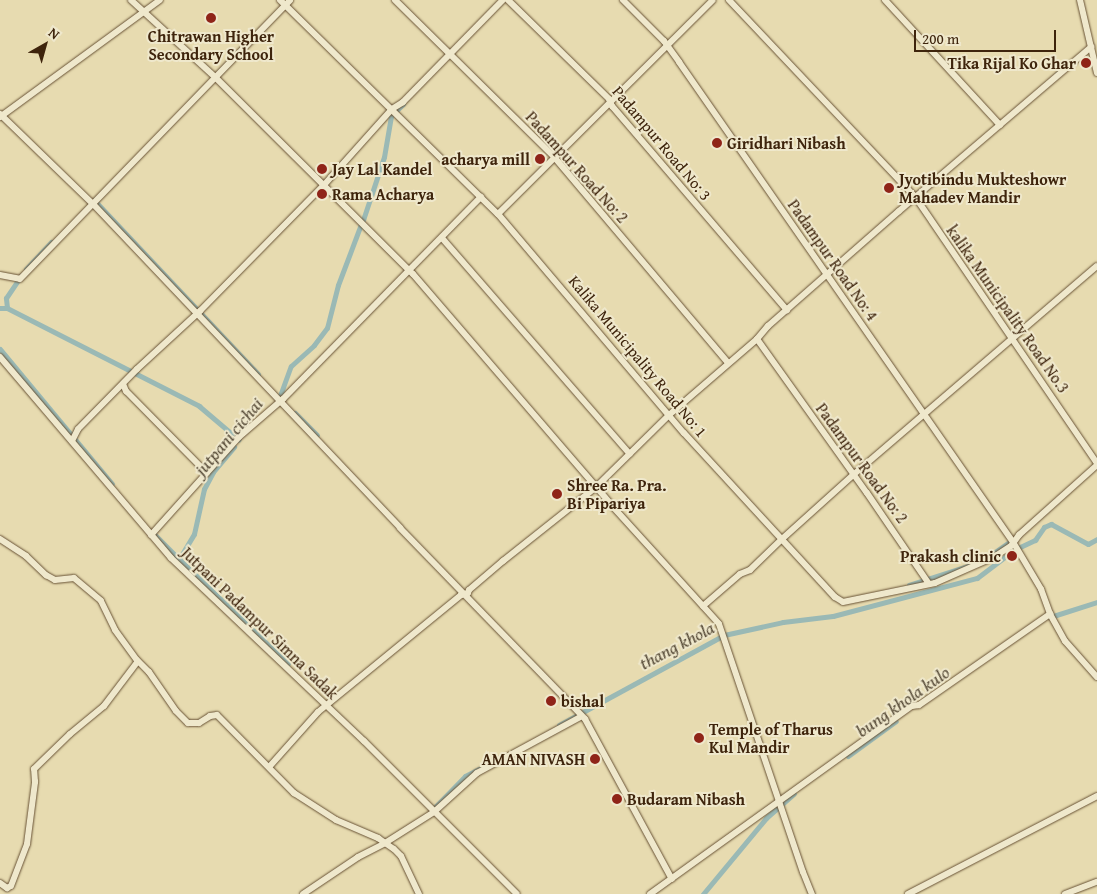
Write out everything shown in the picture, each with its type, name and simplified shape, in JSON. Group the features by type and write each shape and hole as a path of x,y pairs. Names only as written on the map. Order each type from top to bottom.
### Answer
{"street":[{"path":"131,0 216,78 410,270 596,487 719,624 812,894"},
{"path":"160,0 0,116 94,203 196,314 467,594 511,644 579,714 591,728 672,879"},
{"name":"Padampur Road No: 2","path":"395,0 555,158 728,363"},
{"path":"72,441 78,429 324,185 392,109 403,102 503,0"},
{"name":"Padampur Road No: 3","path":"508,0 610,102 787,310"},
{"name":"Padampur Road No: 4","path":"623,0 668,47 1013,542 1041,589 1050,614 1065,641 1097,677"},
{"path":"498,214 668,47 713,0"},
{"name":"kalika Municipality Road No.3","path":"729,0 916,198 1097,464"},
{"path":"885,0 1000,125"},
{"path":"1080,0 1097,73"},
{"path":"0,275 20,279 216,78 285,2"},
{"name":"Kalika Municipality Road No: 1","path":"285,2 498,214 670,415 835,597 843,602 927,582 994,558 1011,546 1013,542 1097,464"},
{"path":"270,766 306,724 461,595 467,594 469,590 596,487 670,415 757,339 787,310 1090,46"},
{"path":"151,535 229,449 281,401 339,339 481,197"},
{"path":"442,238 630,454"},
{"path":"703,606 740,574 750,570 853,475 1013,340 1097,266"},
{"name":"Padampur Road No: 2","path":"757,339 927,582"},
{"name":"Jutpani Padampur Simna Sadak","path":"0,357 171,558 192,575 330,704 434,812 517,894"},
{"path":"123,384 126,391 207,473"},
{"path":"0,539 26,556 46,575 55,580 74,578 101,601 114,630 149,672 176,711 188,723 200,723 210,716 217,715 270,766 278,778 312,806 336,820 385,843 401,856 419,894"},
{"path":"650,894 780,804 912,706 919,705 1050,614"},
{"path":"0,883 7,888 11,886 27,844 35,782 34,769 70,734 104,706 138,661"},
{"path":"1090,669 1097,665"},
{"path":"303,894 358,857 385,843 434,812 477,773 579,714"},
{"path":"908,894 1097,796"},
{"path":"1065,894 1097,882"}],"waterway":[{"path":"1055,73 1071,60"},
{"path":"363,220 384,157 391,116 403,104"},
{"path":"94,200 258,374"},
{"name":"jutpani cichai","path":"278,401 291,366 314,345 327,328 338,285 361,224"},
{"path":"26,269 51,242"},
{"path":"0,308 7,308 6,298 21,276"},
{"path":"7,308 199,406 239,440"},
{"name":"jutpani cichai","path":"0,349 112,484"},
{"path":"295,413 317,435"},
{"name":"jutpani cichai","path":"153,533 179,559 194,534 204,489 213,472 234,447"},
{"path":"1020,547 1035,540 1044,527 1051,524 1088,544 1097,539"},
{"path":"985,559 1011,541"},
{"name":"thang khola","path":"559,725 724,635 783,622 833,616 977,578 1015,549"},
{"path":"179,559 288,664"},
{"path":"909,585 968,566"},
{"name":"bung khola kulo","path":"1050,617 1097,602"},
{"name":"bung khola kulo","path":"848,756 896,721"},
{"name":"thang khola","path":"435,807 465,776 479,769"},
{"name":"bung khola kulo","path":"703,894 766,818 794,794"}],"place":[{"name":"Chitrawan Higher Secondary School","path":"211,18"},
{"name":"Tika Rijal Ko Ghar","path":"1086,63"},
{"name":"Giridhari Nibash","path":"717,143"},
{"name":"acharya mill","path":"540,159"},
{"name":"Jay Lal Kandel","path":"322,169"},
{"name":"Jyotibindu Mukteshowr Mahadev Mandir","path":"889,188"},
{"name":"Rama Acharya","path":"322,194"},
{"name":"Shree Ra. Pra. Bi Pipariya","path":"557,494"},
{"name":"Prakash clinic","path":"1012,556"},
{"name":"bishal","path":"551,701"},
{"name":"Temple of Tharus Kul Mandir","path":"699,738"},
{"name":"AMAN NIVASH","path":"595,759"},
{"name":"Budaram Nibash","path":"617,799"}]}
